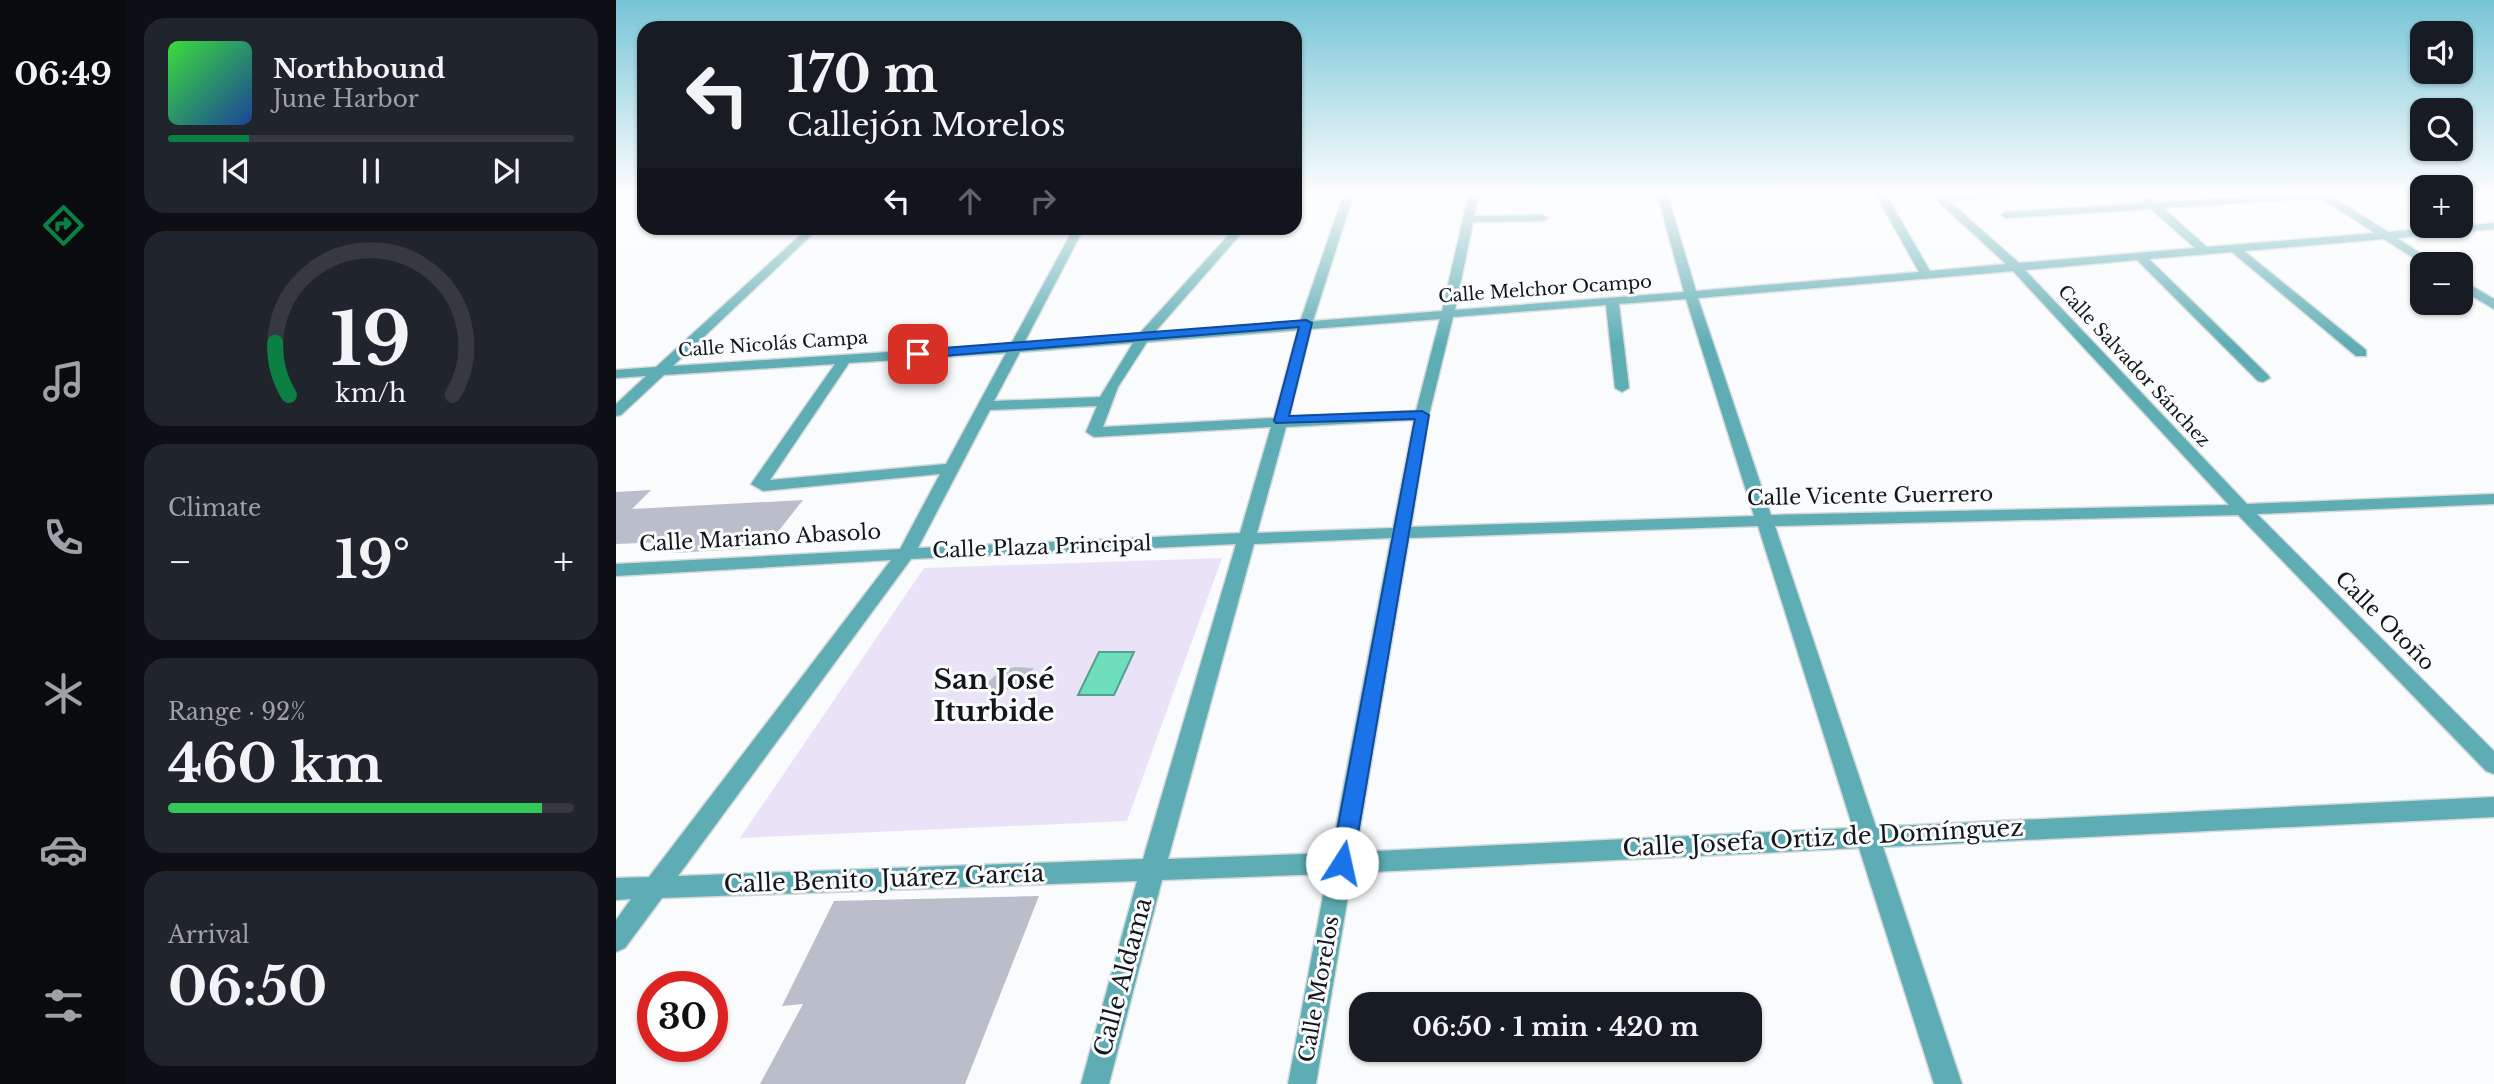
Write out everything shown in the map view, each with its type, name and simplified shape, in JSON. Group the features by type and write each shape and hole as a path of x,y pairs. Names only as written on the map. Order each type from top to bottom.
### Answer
{"street":[{"path":"616,412 797,244"},
{"path":"907,552 1071,244"},
{"path":"1227,244 1143,338 1111,387 1094,432 1422,415"},
{"path":"1152,871 1248,540 1306,323 1332,244"},
{"name":"Calle Morelos","path":"1302,1084 1422,415 1463,244"},
{"path":"1676,244 1948,1084"},
{"path":"1909,244 1926,274"},
{"name":"Calle Salvador Sánchez","path":"1990,244 2016,267 2243,510"},
{"path":"2196,244 2205,251"},
{"name":"Calle Melchor Ocampo","path":"1016,348 1306,323 1691,295 2286,244"},
{"path":"2234,248 2361,353"},
{"path":"2139,256 2263,378"},
{"path":"2473,291 2494,305"},
{"path":"1612,301 1622,388"},
{"name":"Calle Nicolás Campa","path":"616,374 1016,348"},
{"path":"845,359 759,484 763,486 953,468"},
{"path":"985,406 1106,401"},
{"name":"Calle Vicente Guerrero","path":"1248,540 1401,532 2243,510 2494,499"},
{"name":"Calle Otoño","path":"2243,510 2494,765"},
{"name":"Calle Plaza Principal","path":"616,940 907,552 1248,540"},
{"name":"Calle Mariano Abasolo","path":"616,570 907,552"},
{"name":"Calle Josefa Ortiz de Domínguez","path":"1152,871 2494,807"},
{"name":"Calle Benito Juárez García","path":"616,889 1152,871"},
{"name":"Calle Aldama","path":"1095,1084 1152,871"}],"shaded area":[{"path":"1222,558 1127,821 740,838 924,568"},
{"path":"1099,652 1134,652 1114,695 1078,695"}],"building":[{"path":"651,490 632,509 803,500 765,548 673,553 683,541 616,544 616,492"},
{"path":"1014,667 1034,668 1022,683 1012,689 977,692 998,673"},
{"path":"1039,896 965,1084 760,1084 803,1004 782,1006 834,901"}],"district":[{"name":"San José Iturbide","path":"994,695"}],"route":[{"path":"918,354 1306,323 1281,421 1422,415 1342,863"}]}
